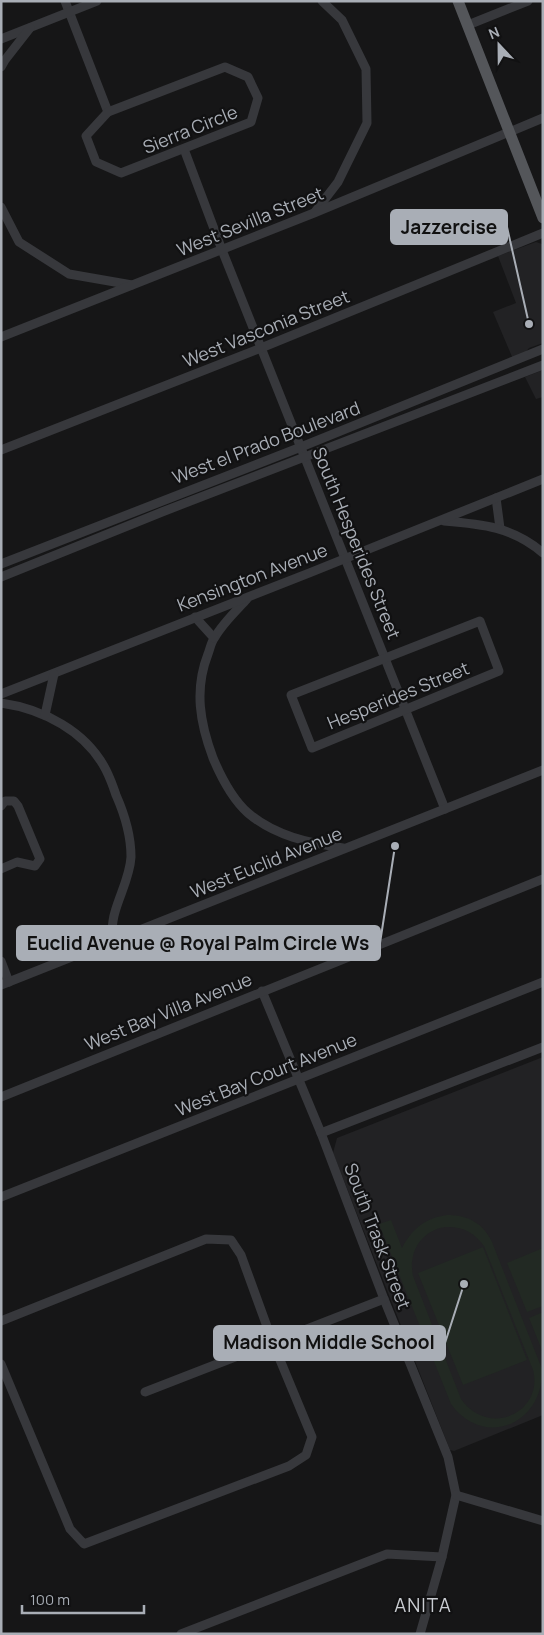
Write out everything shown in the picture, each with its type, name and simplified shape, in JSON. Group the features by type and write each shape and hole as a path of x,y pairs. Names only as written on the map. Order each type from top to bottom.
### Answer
{"main road":[{"path":"458,1 543,218"}],"street":[{"path":"65,1 108,112"},
{"path":"1,40 98,1"},
{"path":"314,213 338,182 367,123 366,69 342,20 322,1"},
{"path":"468,25 528,1"},
{"path":"1,67 30,28"},
{"name":"Sierra Circle","path":"225,67 248,77 258,98 251,122 121,173 96,162 86,136 108,112 225,67"},
{"name":"West Sevilla Street","path":"1,337 314,213 543,118"},
{"name":"South Hesperides Street","path":"184,149 222,250 445,809"},
{"path":"1,207 19,242 69,274 132,285"},
{"name":"West Vasconia Street","path":"1,450 261,348 543,233"},
{"name":"West el Prado Boulevard","path":"1,564 542,352"},
{"name":"West el Prado Boulevard","path":"1,577 162,512 543,365"},
{"path":"423,398 427,410"},
{"name":"Kensington Avenue","path":"1,694 543,479"},
{"path":"496,498 500,528"},
{"path":"158,502 162,512"},
{"path":"441,521 474,523 500,528 526,540 543,553"},
{"path":"16,558 21,570"},
{"path":"249,597 232,614 214,638 204,663 199,689 199,712 206,738 219,771 231,794 247,812 272,830 309,843 344,848"},
{"path":"195,617 214,638"},
{"name":"Hesperides Street","path":"480,621 499,671 312,748 291,695 386,659 480,621"},
{"path":"45,715 54,674"},
{"path":"1,703 45,715 78,734 106,769 121,806 130,857 125,886 115,912 110,942"},
{"name":"West Euclid Avenue","path":"5,983 543,770"},
{"path":"1,806 5,801 14,801 18,806 40,859 35,866 17,862 1,868"},
{"name":"West Bay Villa Avenue","path":"1,1097 543,879"},
{"path":"1,961 5,983"},
{"name":"West Bay Court Avenue","path":"1,1198 543,982"},
{"name":"South Trask Street","path":"262,991 448,1457 456,1495"},
{"path":"320,1133 543,1047"},
{"path":"1,1321 206,1239 231,1240 241,1255 273,1343 312,1437 306,1455 289,1466 84,1544 70,1528 1,1364"},
{"path":"145,1392 384,1299"},
{"path":"420,1634 442,1557 456,1495 543,1521"},
{"path":"181,1634 387,1554 442,1557"}],"shaded area":[{"path":"536,242 542,244 543,247 543,343 529,348 524,354 513,359 493,312 516,303 498,256"},
{"path":"543,370 543,397 536,399 525,377"},
{"path":"543,1057 543,1415 454,1451 450,1450 333,1153 337,1138"},
{"path":"455,1215 474,1221 488,1235 542,1369 540,1388 533,1404 523,1417 509,1424 494,1427 479,1425 464,1418 451,1404 379,1224 391,1220 402,1248 415,1230 439,1216","holes":["451,1227 467,1231 484,1246 533,1370 534,1385 530,1398 522,1408 511,1415 499,1418 485,1417 472,1411 461,1399 413,1276 413,1259 418,1244 429,1233 437,1229"]},
{"path":"483,1247 527,1360 463,1385 418,1273"},
{"path":"543,1248 543,1306 527,1312 507,1263"},
{"path":"543,1312 543,1353 529,1318"}],"place":[{"name":"Jazzercise","path":"529,324"},
{"name":"Euclid Avenue @ Royal Palm Circle Ws","path":"395,846"},
{"name":"Madison Middle School","path":"464,1284"}],"district":[{"name":"ANITA","path":"423,1605"}]}
